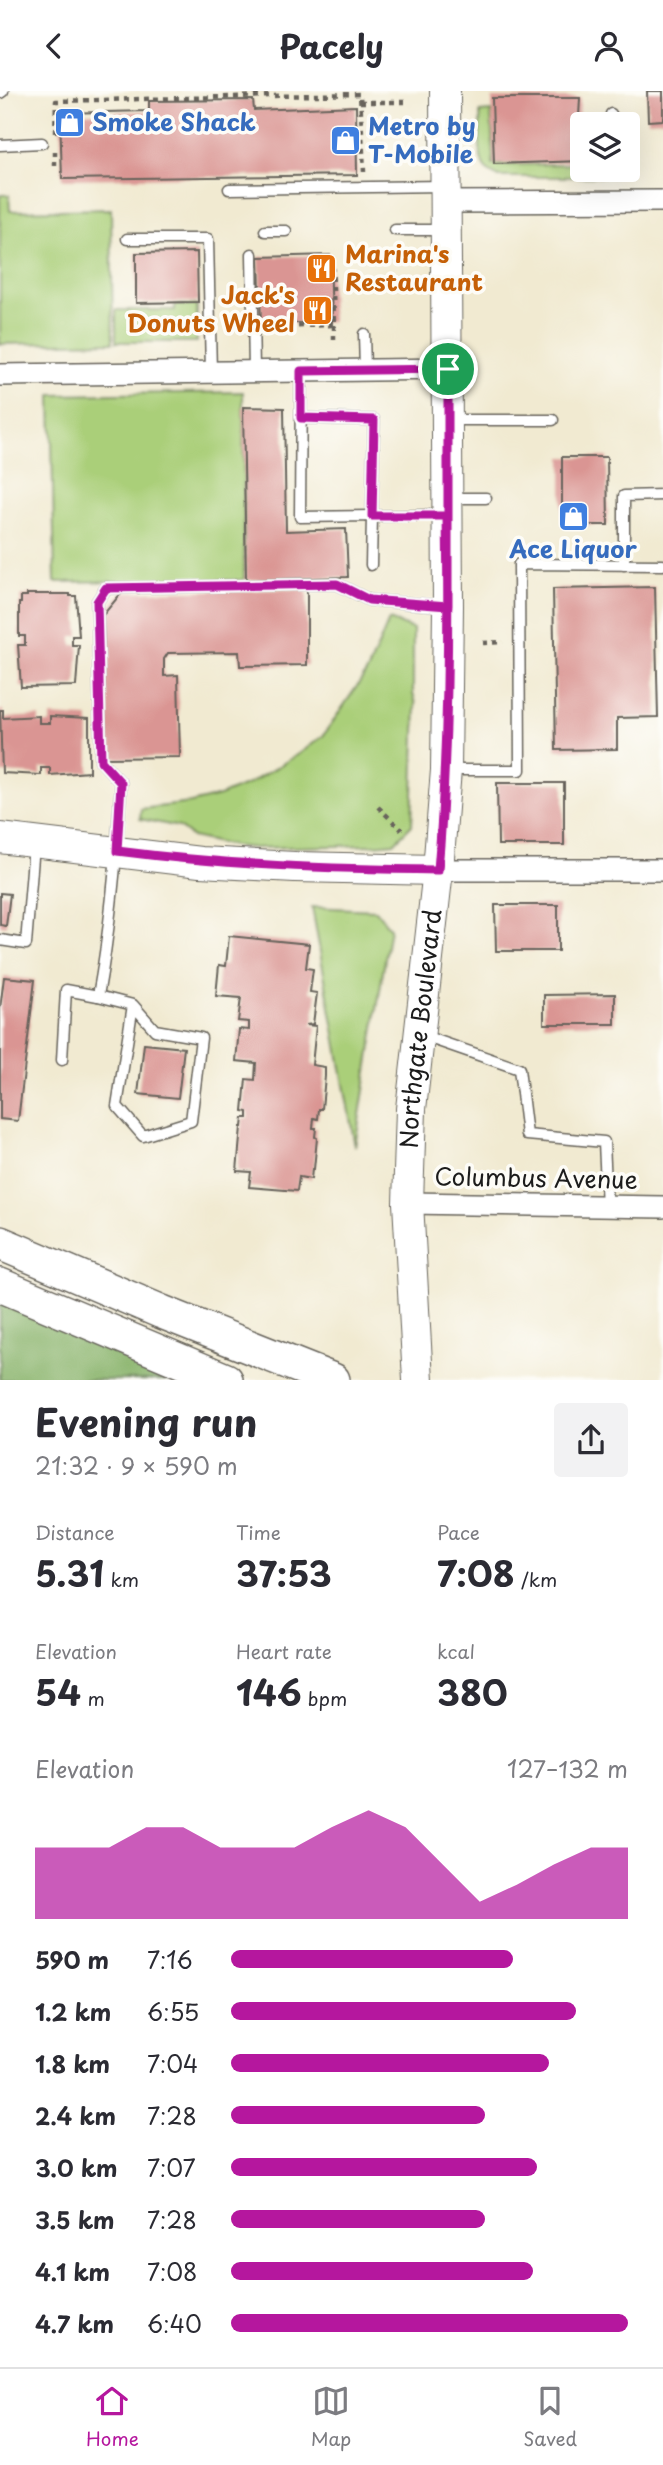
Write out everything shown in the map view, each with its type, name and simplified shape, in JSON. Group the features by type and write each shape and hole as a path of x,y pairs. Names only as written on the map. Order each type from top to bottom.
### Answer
{"main road":[{"name":"Northgate Boulevard","path":"418,1380 408,1203 411,1109 438,870 446,770 448,369 445,91"},
{"path":"0,838 200,862 438,870"},
{"path":"0,1243 162,1312 333,1380"},
{"path":"0,1285 226,1380"}],"street":[{"path":"446,206 663,201"},
{"path":"0,375 448,369"},
{"path":"438,870 663,870"},
{"name":"Columbus Avenue","path":"408,1203 663,1207"}],"lane":[{"path":"0,145 42,143"},
{"path":"229,189 446,206"},
{"path":"395,230 446,206"},
{"path":"265,231 286,231"},
{"path":"127,239 208,239 211,372"},
{"path":"252,254 254,371"},
{"path":"364,334 365,370"},
{"path":"301,371 300,517 372,516 447,507 486,498"},
{"path":"301,418 374,420 372,565"},
{"path":"448,420 553,420"},
{"path":"624,565 624,496 663,495"},
{"path":"446,770 520,770 519,564 663,565"},
{"path":"98,996 107,946 121,783 101,761 97,602 106,588 337,584 369,600 448,606"},
{"path":"0,940 26,944 34,842"},
{"path":"62,1060 66,991 133,1005 155,1030 201,1038 191,1121 143,1136 117,1106 133,1005"},
{"path":"419,1034 519,1069 527,1135 604,1142 607,1207"}],"path":[{"path":"55,166 56,101 360,94 364,173"},
{"path":"360,102 408,102"},
{"path":"332,253 334,344"},
{"path":"271,327 334,325"},
{"path":"378,807 402,830"}],"green space":[{"path":"491,111 493,165 570,164 570,177 499,177 488,171 480,149 480,112"},
{"path":"0,195 9,195 10,211 111,209 113,342 0,344"},
{"path":"175,305 197,305 197,342 116,342 116,310 175,310"},
{"path":"243,392 244,580 55,582 51,395"},
{"path":"389,620 413,629 413,694 416,704 412,825 394,843 255,848 233,846 192,837 179,827 140,819 141,809 191,803 219,796 248,784 299,754 323,736 368,670"},
{"path":"312,907 375,910 390,928 355,1146"},
{"path":"0,1294 168,1380 0,1380"}],"building":[{"path":"647,91 663,91 663,120 648,121"},
{"path":"492,98 580,98 579,112 570,112 570,161 494,164"},
{"path":"253,100 254,110 356,106 357,175 62,179 60,113 149,111 149,101"},
{"path":"197,252 198,302 136,303 136,253"},
{"path":"330,255 332,322 261,324 259,257"},
{"path":"243,407 284,408 286,531 346,529 348,577 246,580"},
{"path":"562,457 607,457 608,525 562,525"},
{"path":"655,587 658,717 617,718 617,749 556,750 553,589"},
{"path":"307,589 307,665 240,666 239,652 168,653 164,659 164,676 178,675 180,757 106,758 103,615 122,592"},
{"path":"21,596 76,596 79,636 72,636 72,645 79,645 76,686 21,687 18,645 25,645 25,636 19,636 19,603"},
{"path":"0,710 3,710 3,718 39,716 39,723 50,723 50,716 89,718 89,772 50,775 50,768 41,768 41,775 2,773"},
{"path":"497,783 564,783 564,845 498,845"},
{"path":"0,893 10,894 6,926 0,925"},
{"path":"495,905 558,905 558,951 496,951"},
{"path":"229,936 309,944 306,968 313,969 310,992 317,993 313,1024 306,1025 316,1026 312,1065 325,1067 325,1076 322,1109 319,1109 318,1119 314,1118 313,1128 316,1128 317,1138 314,1169 311,1179 299,1177 297,1191 249,1187 251,1172 237,1171 241,1127 243,1118 248,1118 248,1112 243,1111 246,1079 255,1080 256,1063 236,1061 239,1029 249,1030 249,1022 238,1021 241,998 216,996 219,965 226,966"},
{"path":"4,977 35,980 18,1121 0,1119 0,1009"},
{"path":"615,994 615,1024 544,1024 544,995"},
{"path":"144,1044 184,1048 178,1098 138,1094"}],"place":[{"name":"Smoke Shack","path":"69,123"},
{"name":"Metro by T-Mobile","path":"345,141"},
{"name":"Marina's Restaurant","path":"322,269"},
{"name":"Jack's Donuts Wheel","path":"318,310"},
{"name":"Ace Liquor","path":"573,516"}],"route":[{"path":"448,369 301,371 301,418 374,420 372,516 447,516 448,606 446,770 438,870 200,862 117,851 121,783 101,761 97,602 106,588 337,584 369,600 448,606 448,369"}]}
